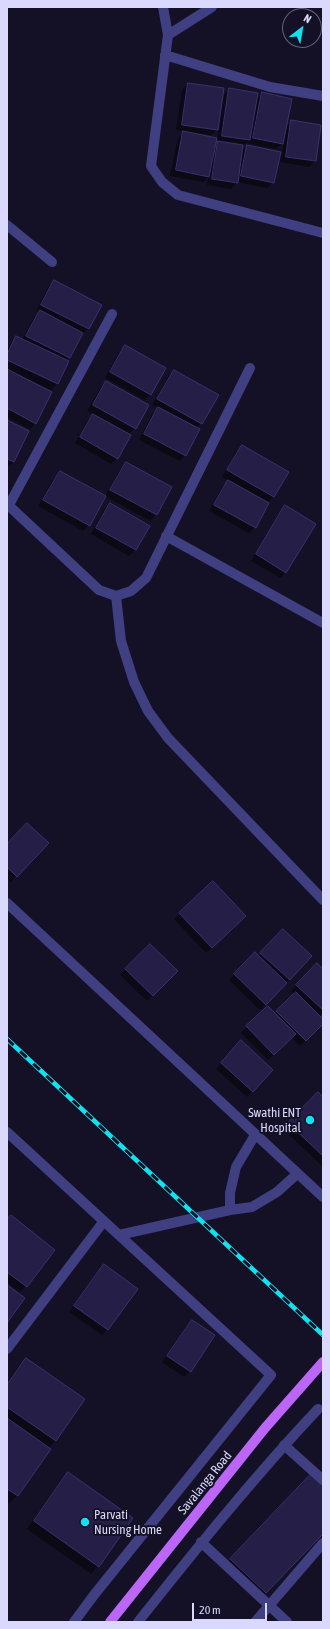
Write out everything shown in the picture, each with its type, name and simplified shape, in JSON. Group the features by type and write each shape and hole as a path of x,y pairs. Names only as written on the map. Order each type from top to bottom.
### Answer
{"main road":[{"name":"Savalanga Road","path":"110,1622 265,1428 323,1362"}],"street":[{"path":"163,7 168,36 151,166 162,182 178,195 323,233"},
{"path":"168,36 212,7"},
{"path":"165,55 270,87 323,96"},
{"path":"7,225 52,262"},
{"path":"112,314 8,504 99,590 116,596 131,591 146,578 250,368"},
{"path":"166,536 323,623"},
{"path":"116,596 121,641 134,682 148,711 168,738 323,900"},
{"path":"7,904 323,1197"},
{"path":"7,1132 271,1375 74,1622"},
{"path":"230,1210 230,1193 236,1167 255,1135"},
{"path":"119,1235 230,1210 252,1207 277,1192 297,1174"},
{"path":"7,1349 104,1221"},
{"path":"138,1622 202,1542 284,1445 318,1409"},
{"path":"284,1445 323,1480"},
{"path":"202,1542 287,1622"},
{"path":"255,1622 323,1543"}],"building":[{"path":"188,83 224,88 218,130 182,125"},
{"path":"229,88 258,93 250,140 222,136"},
{"path":"262,92 292,99 283,144 253,138"},
{"path":"291,120 321,125 316,161 286,157"},
{"path":"183,131 217,138 209,177 176,170"},
{"path":"218,141 243,145 238,183 212,179"},
{"path":"247,145 281,152 274,183 241,176"},
{"path":"54,280 102,305 89,329 41,305"},
{"path":"40,310 83,333 70,358 26,336"},
{"path":"16,336 69,361 58,384 7,360 7,355"},
{"path":"125,345 166,368 151,395 110,372"},
{"path":"7,369 52,392 36,424 7,408"},
{"path":"174,370 219,395 202,424 157,399"},
{"path":"106,381 149,405 136,429 93,405"},
{"path":"158,407 200,429 186,456 144,434"},
{"path":"93,414 131,435 118,459 80,437"},
{"path":"7,420 29,431 14,462 7,459"},
{"path":"242,445 289,472 274,497 227,470"},
{"path":"126,462 172,487 157,515 110,490"},
{"path":"60,471 106,496 90,526 43,500"},
{"path":"228,480 269,503 256,528 214,505"},
{"path":"110,503 150,526 136,550 96,528"},
{"path":"285,505 316,524 286,573 256,554"},
{"path":"27,823 49,843 17,877 7,867 7,844"},
{"path":"213,881 246,916 212,948 179,913"},
{"path":"283,929 312,956 290,980 260,953"},
{"path":"150,944 178,971 153,996 125,969"},
{"path":"255,952 287,983 266,1005 234,974"},
{"path":"317,963 323,969 323,1010 296,985"},
{"path":"296,992 323,1019 323,1024 306,1041 276,1011"},
{"path":"268,1006 296,1034 274,1055 246,1026"},
{"path":"241,1040 273,1070 253,1092 221,1063"},
{"path":"318,1092 323,1097 323,1156 288,1123"},
{"path":"11,1215 55,1250 27,1287 7,1272 7,1220"},
{"path":"104,1264 138,1289 108,1330 74,1306"},
{"path":"7,1285 25,1298 7,1323"},
{"path":"192,1320 215,1335 191,1372 167,1356"},
{"path":"26,1358 85,1399 56,1441 7,1407 7,1385"},
{"path":"7,1418 51,1449 18,1496 7,1489"},
{"path":"68,1472 133,1518 99,1567 34,1521"},
{"path":"312,1473 323,1484 323,1534 266,1593 230,1559"}],"railway":[{"path":"7,1039 323,1335"}],"place":[{"name":"Swathi ENT Hospital","path":"310,1120"},
{"name":"Parvati Nursing Home","path":"85,1522"}]}
